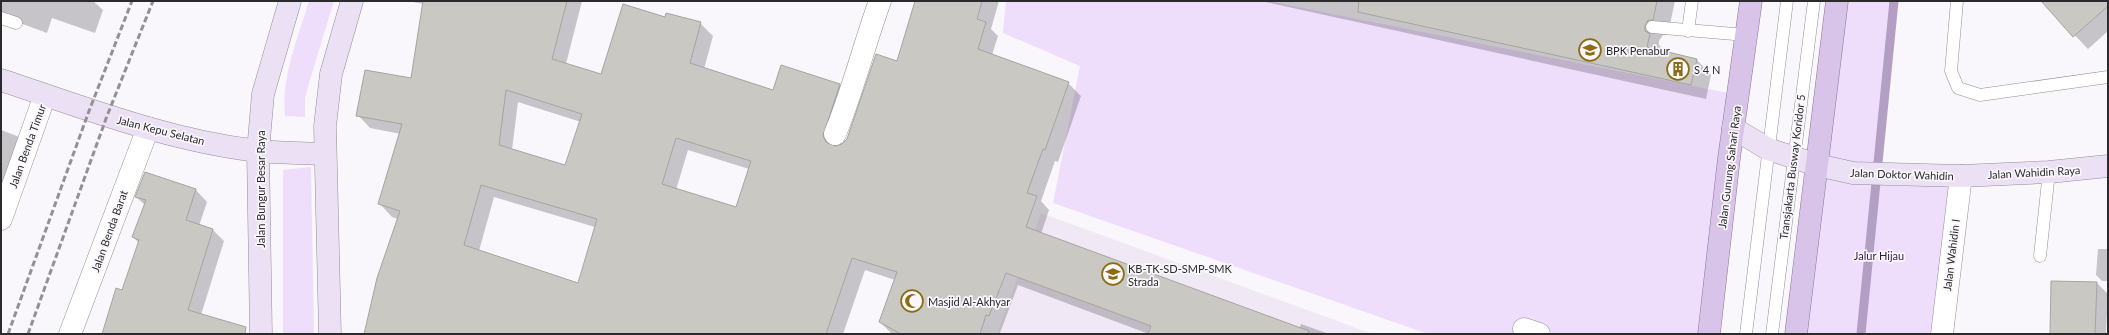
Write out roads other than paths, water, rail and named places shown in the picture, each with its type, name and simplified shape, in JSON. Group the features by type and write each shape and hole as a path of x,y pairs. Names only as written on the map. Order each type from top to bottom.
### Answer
{"main road":[{"name":"Jalan Gunung Sahari Raya","path":"1709,334 1733,128 1750,1"},
{"path":"1796,334 1837,1"}],"street":[{"name":"Jalan Bungur Besar Raya","path":"261,334 258,151 263,94 290,1"},
{"path":"330,334 325,126 331,74 352,1"},
{"path":"835,134 850,98 880,1"},
{"name":"Jalan Kepu Selatan","path":"1,80 148,128 202,141 258,151 326,154"},
{"name":"Jalan Benda Timur","path":"1,219 45,95"},
{"name":"Jalan Benda Barat","path":"70,334 148,128"},
{"name":"Jalan Doktor Wahidin","path":"1733,128 1768,149 1816,165 1853,173 1961,176"},
{"name":"Jalan Wahidin Raya","path":"1961,176 2049,172 2108,166"},
{"name":"Jalan Wahidin I","path":"1942,334 1961,176"}],"lane":[{"path":"1688,31 1692,1"},
{"path":"1746,334 1787,1"},
{"name":"Transjakarta Busway Koridor 5","path":"1772,334 1792,157 1814,1"},
{"path":"1958,1 1951,71 1958,88 1980,95 2108,77"},
{"path":"1,18 16,23"},
{"path":"1652,26 1688,31 1746,35"},
{"path":"2040,256 2049,172"}],"waterway":[{"path":"1861,334 1894,1"}],"railway":[{"path":"8,334 89,111 132,1"},
{"path":"28,334 107,116 153,1"}],"place":[{"name":"BPK Penabur","path":"1590,50"},
{"name":"S 4 N","path":"1678,69"},
{"name":"KB-TK-SD-SMP-SMK Strada","path":"1113,274"},
{"name":"Masjid Al-Akhyar","path":"912,301"}],"park label":[{"name":"Jalur Hijau","path":"1879,255"}]}
